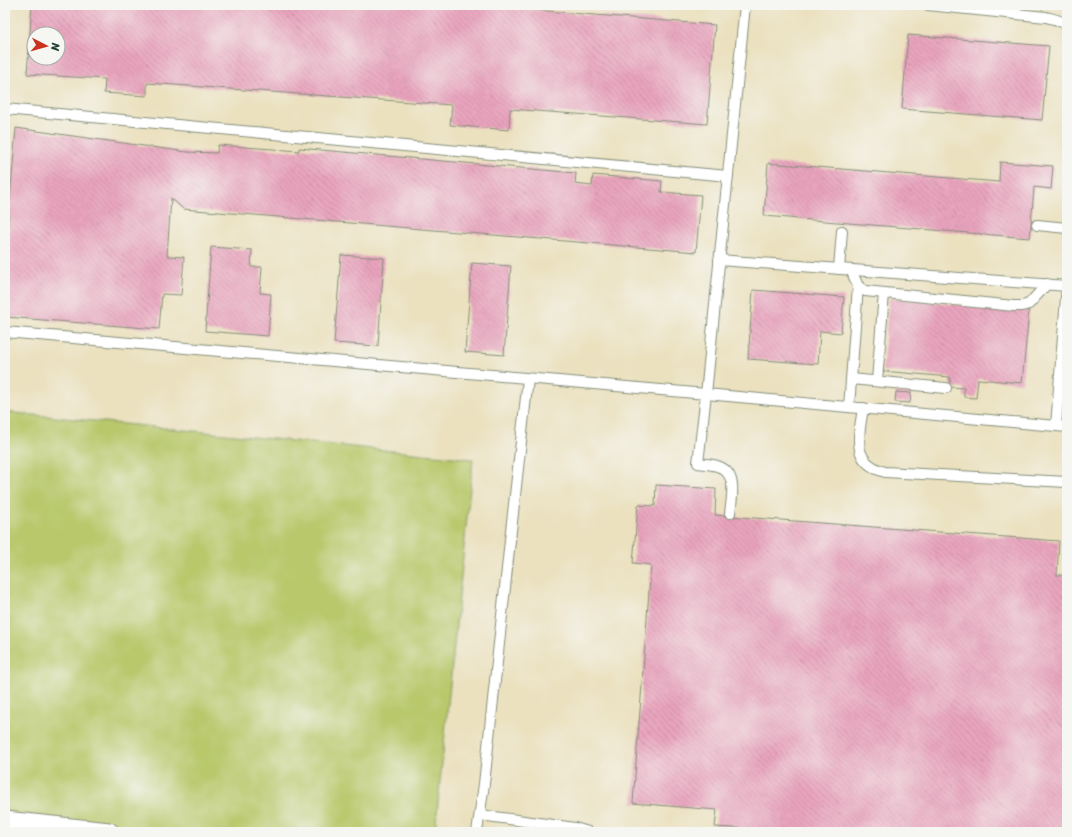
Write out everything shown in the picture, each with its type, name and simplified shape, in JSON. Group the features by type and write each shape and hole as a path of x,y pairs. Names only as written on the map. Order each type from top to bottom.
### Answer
{"street":[{"path":"5,821 109,832"}],"lane":[{"path":"730,513 733,485 730,477 722,468 698,463 745,5"},
{"path":"928,5 1003,9 1055,19 1067,25"},
{"path":"5,109 728,176"},
{"path":"1037,225 1067,228"},
{"path":"839,269 842,231"},
{"path":"719,260 1067,285 1056,426"},
{"path":"849,407 858,286 851,270"},
{"path":"858,286 865,290 884,293 1022,306 1029,304 1047,284"},
{"path":"877,381 884,293"},
{"path":"5,332 1067,427"},
{"path":"477,832 528,379"},
{"path":"851,379 946,388"},
{"path":"863,408 859,436 860,452 868,463 878,470 885,472 1067,482"},
{"path":"480,815 575,828 588,832"}],"green space":[{"path":"5,412 473,459 435,832 5,832"}],"building":[{"path":"32,5 475,5 715,25 707,124 510,109 509,130 450,125 452,105 147,83 147,96 104,93 105,79 27,74 28,66 66,66 66,26 30,26"},
{"path":"908,35 1049,46 1042,120 902,109"},
{"path":"16,128 187,152 217,153 218,145 299,151 299,148 576,173 575,184 592,186 593,175 662,181 661,192 701,195 696,252 183,209 171,198 167,256 184,257 181,295 162,294 159,329 5,317 5,260"},
{"path":"1000,162 1053,166 1051,189 1034,187 1030,238 764,216 768,163 999,182"},
{"path":"211,247 252,250 251,267 262,267 260,293 271,294 268,336 205,331"},
{"path":"341,255 384,258 378,346 334,343"},
{"path":"472,263 511,266 504,355 465,352"},
{"path":"753,290 844,297 841,333 820,331 818,364 748,359"},
{"path":"889,298 1029,311 1022,383 978,379 976,398 964,397 964,388 950,387 950,377 882,371"},
{"path":"896,392 911,393 910,403 895,402"},
{"path":"656,485 716,489 715,515 1059,541 1057,575 1067,575 1067,832 750,832 750,829 715,827 717,810 633,803 651,565 633,563 638,505 655,506"}]}
